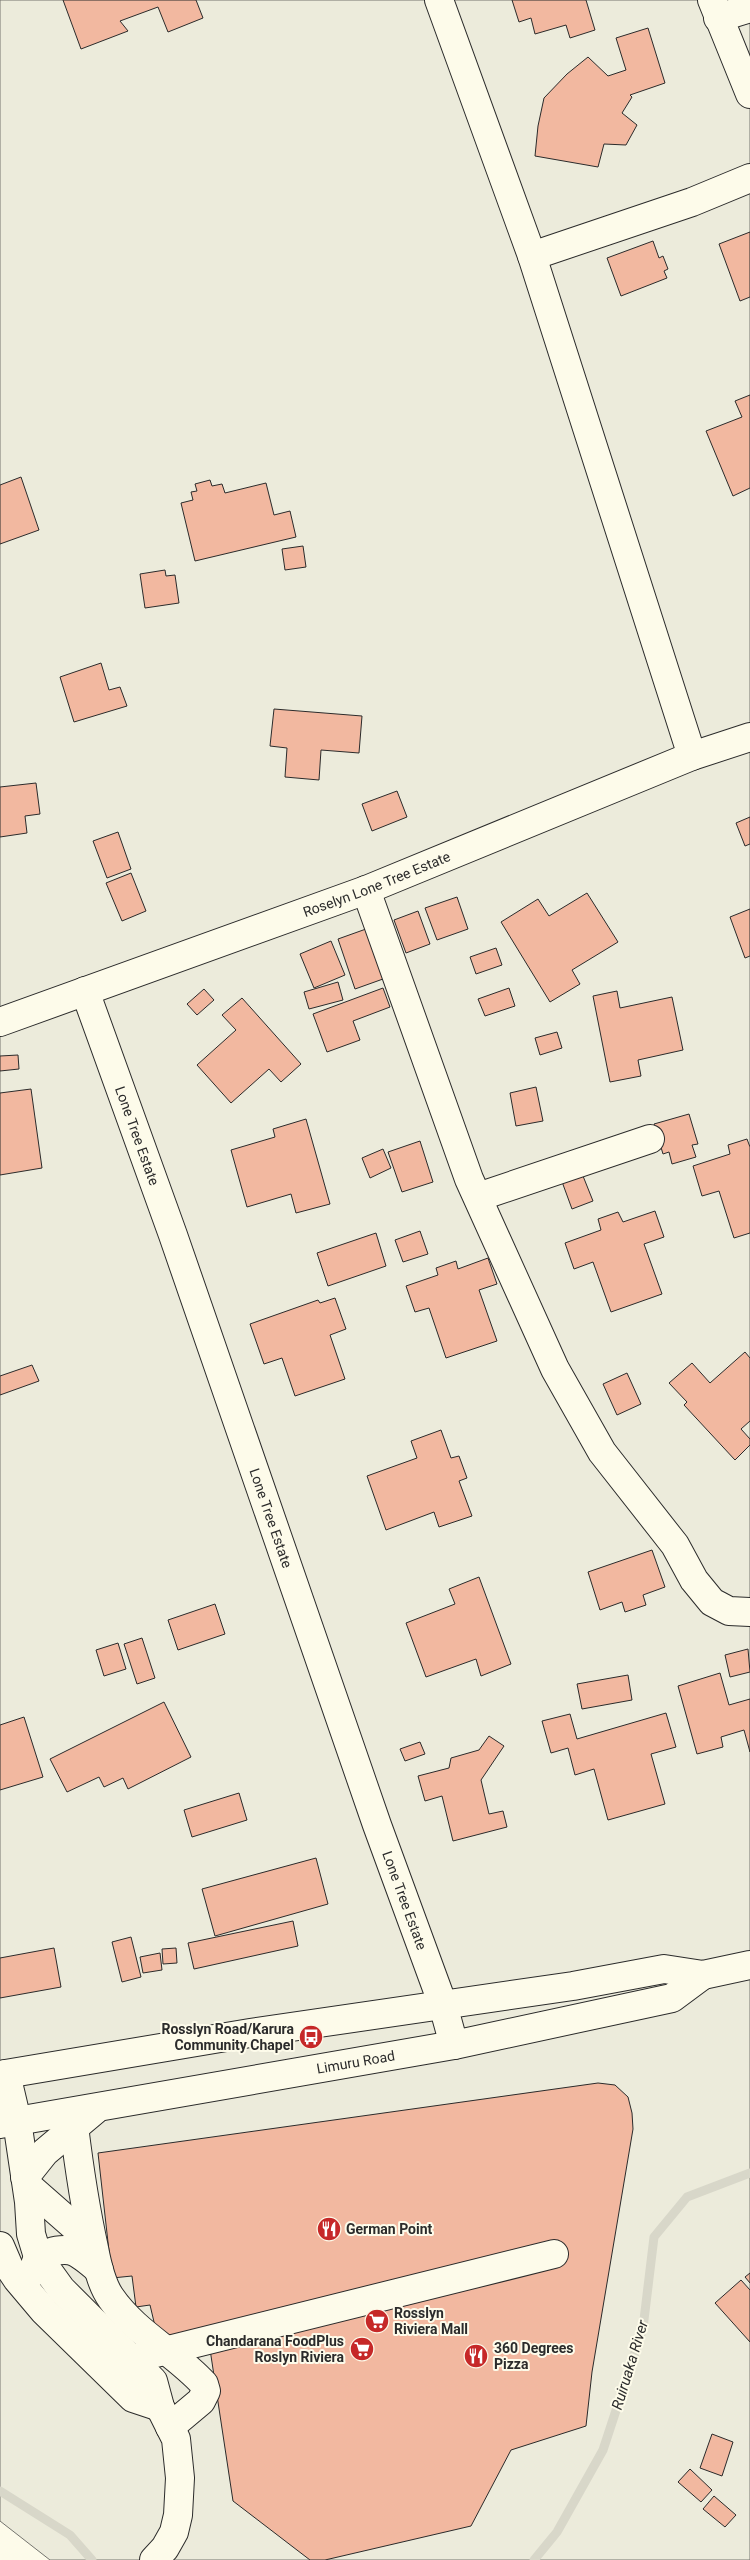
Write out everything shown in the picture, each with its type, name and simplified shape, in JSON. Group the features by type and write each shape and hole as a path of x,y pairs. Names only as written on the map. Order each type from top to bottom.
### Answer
{"street":[{"path":"439,0 532,256 692,756"},
{"path":"750,8 715,9 750,94"},
{"path":"532,256 692,202 750,178"},
{"name":"Roselyn Lone Tree Estate","path":"0,1022 366,890 692,756 750,737"},
{"path":"366,890 478,1197 554,1369 602,1452 675,1545 694,1580 712,1602 729,1611 750,1612"},
{"name":"Lone Tree Estate","path":"85,992 176,1245 377,1825 443,2005 454,2045"},
{"path":"478,1197 650,1140"},
{"name":"Limuru Road","path":"3,2075 250,2033 572,1986 664,1969 703,1975 750,1965"},
{"name":"Limuru Road","path":"8,2123 454,2045 672,1998 703,1975"},
{"path":"3,2075 8,2123 26,2181 31,2234 38,2257 61,2289 153,2381 165,2417 176,2439 180,2478 174,2532 165,2556"},
{"path":"26,2181 45,2152 98,2107"},
{"path":"74,2126 83,2197 92,2242 99,2270 110,2298 132,2321 204,2384 206,2391 201,2401 165,2417"},
{"path":"26,2181 92,2242"},
{"path":"0,2246 8,2267 44,2311 133,2398 165,2417"},
{"path":"25,2289 38,2257 57,2249 68,2250 82,2255 99,2270"},
{"path":"132,2359 554,2254"}],"shaded area":[{"path":"0,0 750,0 750,2560 50,2560 0,2521"}],"building":[{"path":"63,0 196,0 203,18 168,32 158,7 120,21 128,31 81,49"},
{"path":"512,0 586,0 595,30 570,38 566,25 535,34 531,18 519,22"},
{"path":"648,28 665,83 630,95 632,97 622,113 637,125 626,145 604,144 598,167 535,156 538,126 544,98 567,74 588,57 608,76 626,70 616,38"},
{"path":"750,232 750,297 740,301 719,244"},
{"path":"653,241 659,258 663,256 668,269 664,271 667,278 621,296 607,258"},
{"path":"750,395 750,488 733,496 706,431 742,417 735,401"},
{"path":"21,477 39,530 0,544 0,485"},
{"path":"210,480 212,486 222,484 225,493 266,483 274,515 290,511 296,537 195,561 181,503 193,500 191,492 197,491 195,484"},
{"path":"303,546 306,567 285,570 282,549"},
{"path":"165,570 166,576 175,575 179,603 145,608 140,574"},
{"path":"101,663 109,690 120,687 127,706 74,722 60,677"},
{"path":"274,709 362,716 359,753 321,750 319,780 285,777 287,748 270,746"},
{"path":"36,783 40,814 25,816 27,833 0,837 0,787"},
{"path":"397,791 407,817 372,831 362,804"},
{"path":"750,817 750,844 745,846 736,823"},
{"path":"118,832 131,869 107,878 93,841"},
{"path":"131,873 146,911 122,921 106,883"},
{"path":"587,893 618,942 572,970 580,984 550,1002 501,922 538,899 549,916"},
{"path":"457,897 468,929 437,940 425,908"},
{"path":"750,909 750,956 745,958 730,917"},
{"path":"418,911 430,944 406,953 394,920"},
{"path":"366,929 383,979 355,989 338,939"},
{"path":"331,941 345,975 314,988 300,954"},
{"path":"496,948 502,965 476,974 470,957"},
{"path":"338,982 343,1000 309,1009 304,992"},
{"path":"383,988 390,1007 353,1021 360,1040 327,1052 313,1014"},
{"path":"509,988 515,1006 485,1016 478,999"},
{"path":"204,989 214,1000 197,1015 187,1004"},
{"path":"617,991 620,1008 672,997 683,1050 638,1060 641,1076 610,1082 593,996"},
{"path":"242,998 301,1064 281,1082 269,1069 231,1103 197,1065 236,1030 222,1015"},
{"path":"557,1032 562,1048 540,1055 535,1038"},
{"path":"18,1055 19,1069 0,1071 0,1056"},
{"path":"536,1087 543,1121 516,1126 510,1093"},
{"path":"31,1089 42,1168 0,1175 0,1093"},
{"path":"689,1114 698,1144 692,1145 696,1157 672,1164 669,1152 663,1154 654,1124"},
{"path":"306,1119 330,1204 296,1213 291,1194 247,1207 231,1150 275,1137 273,1129"},
{"path":"747,1139 750,1147 750,1233 734,1238 719,1191 702,1196 693,1166 730,1154 728,1145"},
{"path":"420,1141 433,1182 402,1192 388,1152"},
{"path":"383,1149 391,1168 370,1178 362,1158"},
{"path":"581,1171 593,1201 572,1209 561,1179"},
{"path":"655,1211 664,1237 644,1244 662,1294 611,1312 593,1262 574,1269 565,1243 601,1230 598,1219 618,1212 623,1222"},
{"path":"420,1231 428,1254 403,1262 395,1240"},
{"path":"376,1233 386,1266 328,1286 317,1253"},
{"path":"488,1258 497,1284 479,1290 497,1341 446,1358 429,1308 415,1312 406,1286 438,1275 436,1268 456,1261 458,1269"},
{"path":"335,1298 346,1329 330,1335 345,1379 295,1396 282,1358 264,1364 250,1324 318,1300 320,1303"},
{"path":"745,1352 750,1358 750,1421 741,1429 750,1439 750,1445 735,1460 684,1405 687,1402 669,1383 692,1363 710,1383"},
{"path":"32,1365 39,1381 0,1395 0,1376"},
{"path":"627,1373 641,1404 617,1415 603,1384"},
{"path":"441,1430 451,1458 459,1456 467,1478 459,1481 472,1516 439,1527 434,1512 386,1530 367,1476 417,1458 411,1441"},
{"path":"652,1550 665,1587 643,1595 646,1605 625,1612 622,1602 600,1610 588,1572"},
{"path":"479,1577 511,1664 481,1676 476,1659 426,1677 406,1623 455,1604 449,1589"},
{"path":"215,1604 225,1634 178,1650 168,1620"},
{"path":"142,1638 155,1678 137,1684 124,1644"},
{"path":"118,1643 126,1669 104,1676 96,1650"},
{"path":"748,1649 750,1672 730,1677 725,1655"},
{"path":"720,1673 729,1705 750,1699 750,1752 744,1730 721,1737 723,1747 697,1754 678,1686"},
{"path":"628,1675 632,1700 582,1709 577,1684"},
{"path":"164,1702 191,1757 128,1789 123,1778 104,1787 99,1777 67,1792 50,1759"},
{"path":"666,1713 676,1747 651,1754 665,1804 608,1820 594,1769 575,1775 568,1748 551,1753 542,1721 570,1714 577,1739"},
{"path":"24,1717 43,1777 0,1790 0,1725"},
{"path":"489,1736 504,1746 481,1780 489,1814 503,1811 507,1827 453,1841 442,1796 425,1801 418,1776 449,1768 451,1758 479,1750"},
{"path":"420,1742 425,1754 405,1761 400,1749"},
{"path":"239,1793 247,1820 192,1837 184,1810"},
{"path":"316,1858 328,1904 215,1936 202,1889"},
{"path":"293,1921 298,1946 194,1969 188,1943"},
{"path":"131,1937 141,1977 122,1982 112,1942"},
{"path":"54,1948 61,1987 0,1998 0,1958"},
{"path":"176,1948 177,1963 163,1964 162,1949"},
{"path":"160,1953 162,1970 143,1973 140,1957"},
{"name":"Rosslyn Riviera Mall","path":"598,2083 615,2085 628,2097 633,2129 592,2372 586,2426 511,2450 471,2526 325,2560 310,2560 233,2501 208,2336 159,2343 150,2305 136,2307 132,2276 112,2278 98,2153"},
{"path":"750,2273 750,2283 745,2277"},
{"path":"741,2280 750,2290 750,2342 715,2303"},
{"path":"712,2434 733,2442 722,2476 700,2468"},
{"path":"690,2469 712,2490 701,2502 678,2482"},
{"path":"714,2496 736,2515 725,2527 703,2509"}],"waterway":[{"name":"Ruiruaka River","path":"534,2560 557,2532 603,2450 643,2328 654,2237 687,2197 750,2173"},
{"name":"Ruiruaka River","path":"0,2491 70,2535 92,2560"}],"place":[{"name":"Rosslyn Road/Karura Community Chapel","path":"311,2037"},
{"name":"German Point","path":"329,2229"},
{"name":"Rosslyn Riviera Mall","path":"377,2321"},
{"name":"Chandarana FoodPlus Roslyn Riviera","path":"362,2349"},
{"name":"360 Degrees Pizza","path":"476,2356"}]}
